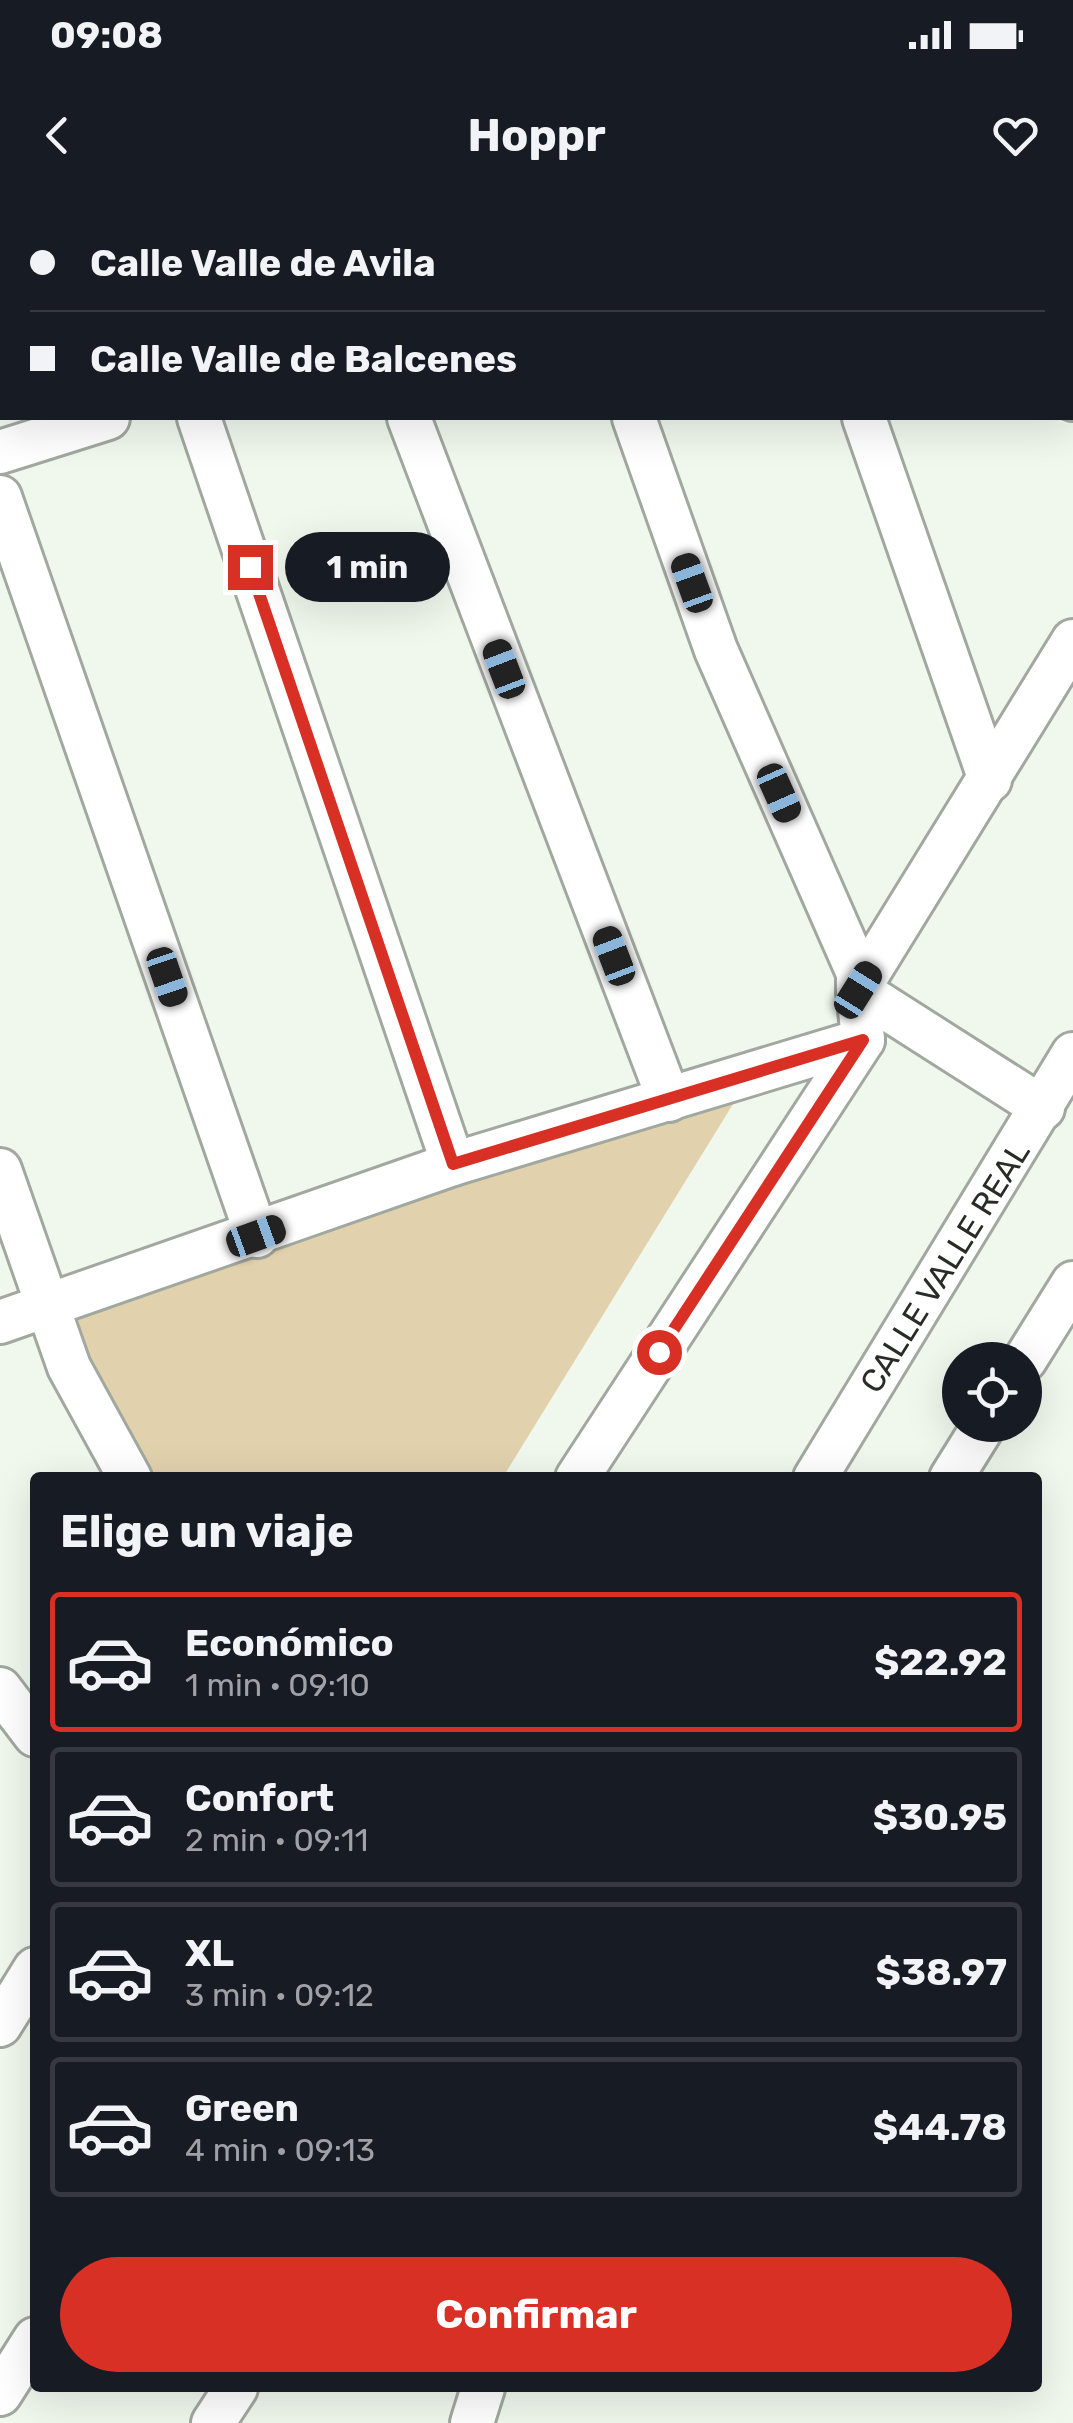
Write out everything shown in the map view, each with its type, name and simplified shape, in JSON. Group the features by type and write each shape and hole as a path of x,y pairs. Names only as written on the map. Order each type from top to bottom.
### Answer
{"street":[{"path":"0,452 102,420"},
{"path":"200,420 453,1164"},
{"path":"410,420 668,1100"},
{"path":"581,1472 863,1040 858,982 716,650 635,420"},
{"path":"865,420 990,780"},
{"path":"0,497 256,1236"},
{"path":"858,982 990,780 1073,641"},
{"path":"858,982 1043,1108"},
{"path":"0,1322 50,1308 453,1164 863,1040"},
{"name":"CALLE VALLE REAL","path":"819,1472 1073,1054"},
{"path":"0,1170 69,1367 127,1472"},
{"path":"1036,1342 1073,1282"},
{"path":"956,1472 974,1442"},
{"path":"0,1689 30,1728"},
{"path":"0,2025 30,1977"},
{"path":"0,2394 30,2347"},
{"path":"212,2423 233,2392"},
{"path":"472,2423 482,2392"}],"shaded area":[{"path":"759,1062 506,1472 134,1472 100,1418 66,1302"}],"route":[{"path":"250,567 453,1164 863,1040 659,1352"}]}
